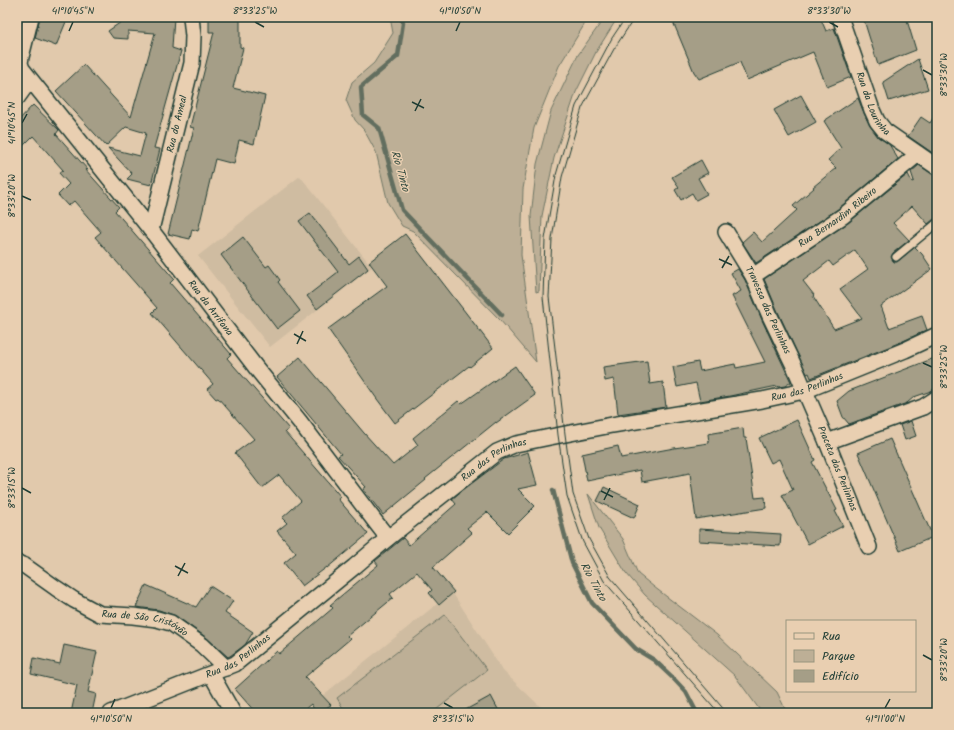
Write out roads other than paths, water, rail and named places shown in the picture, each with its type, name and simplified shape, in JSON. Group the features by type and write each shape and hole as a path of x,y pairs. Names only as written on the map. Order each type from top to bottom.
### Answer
{"street":[{"path":"17,98 30,80 22,69 20,63 31,17"},
{"name":"Rua do Ameal","path":"151,230 192,62 193,36 191,17"},
{"name":"Rua da Lourinha","path":"840,17 872,110 878,121 885,131 937,168"},
{"name":"Rua da Arrifana","path":"30,80 151,230 388,538"},
{"name":"Rua Bernardim Ribeiro","path":"753,276 843,216 918,154"},
{"name":"Travessa das Perlinhas","path":"726,232 753,276 795,368 804,392"},
{"name":"Rua das Perlinhas","path":"111,713 235,664 388,538 497,452 516,444 605,426 804,392 937,335"},
{"name":"Praceta das Perlinhas","path":"804,392 827,442 869,547"},
{"path":"827,442 923,407 937,398"},
{"name":"Rua de São Cristóvão","path":"17,563 25,566 74,600 100,614 157,619 171,623 202,646 226,668"},
{"path":"211,674 233,713"}],"lane":[{"path":"896,257 937,223"}],"waterway":[{"name":"Rio Tinto","path":"401,17 403,23 398,56 361,87 363,115 379,128 402,210 502,315"},
{"name":"Rio Tinto","path":"553,490 572,563 592,603 636,649 654,660 672,677 686,692 697,713"}],"tram line":[{"path":"626,17 612,38 576,106 556,175 545,239 543,297 558,435 567,496 583,542 604,581 719,713"},
{"path":"635,17 614,49 582,108 562,177 552,239 549,297 565,434 573,494 589,539 610,577 727,713"}]}
